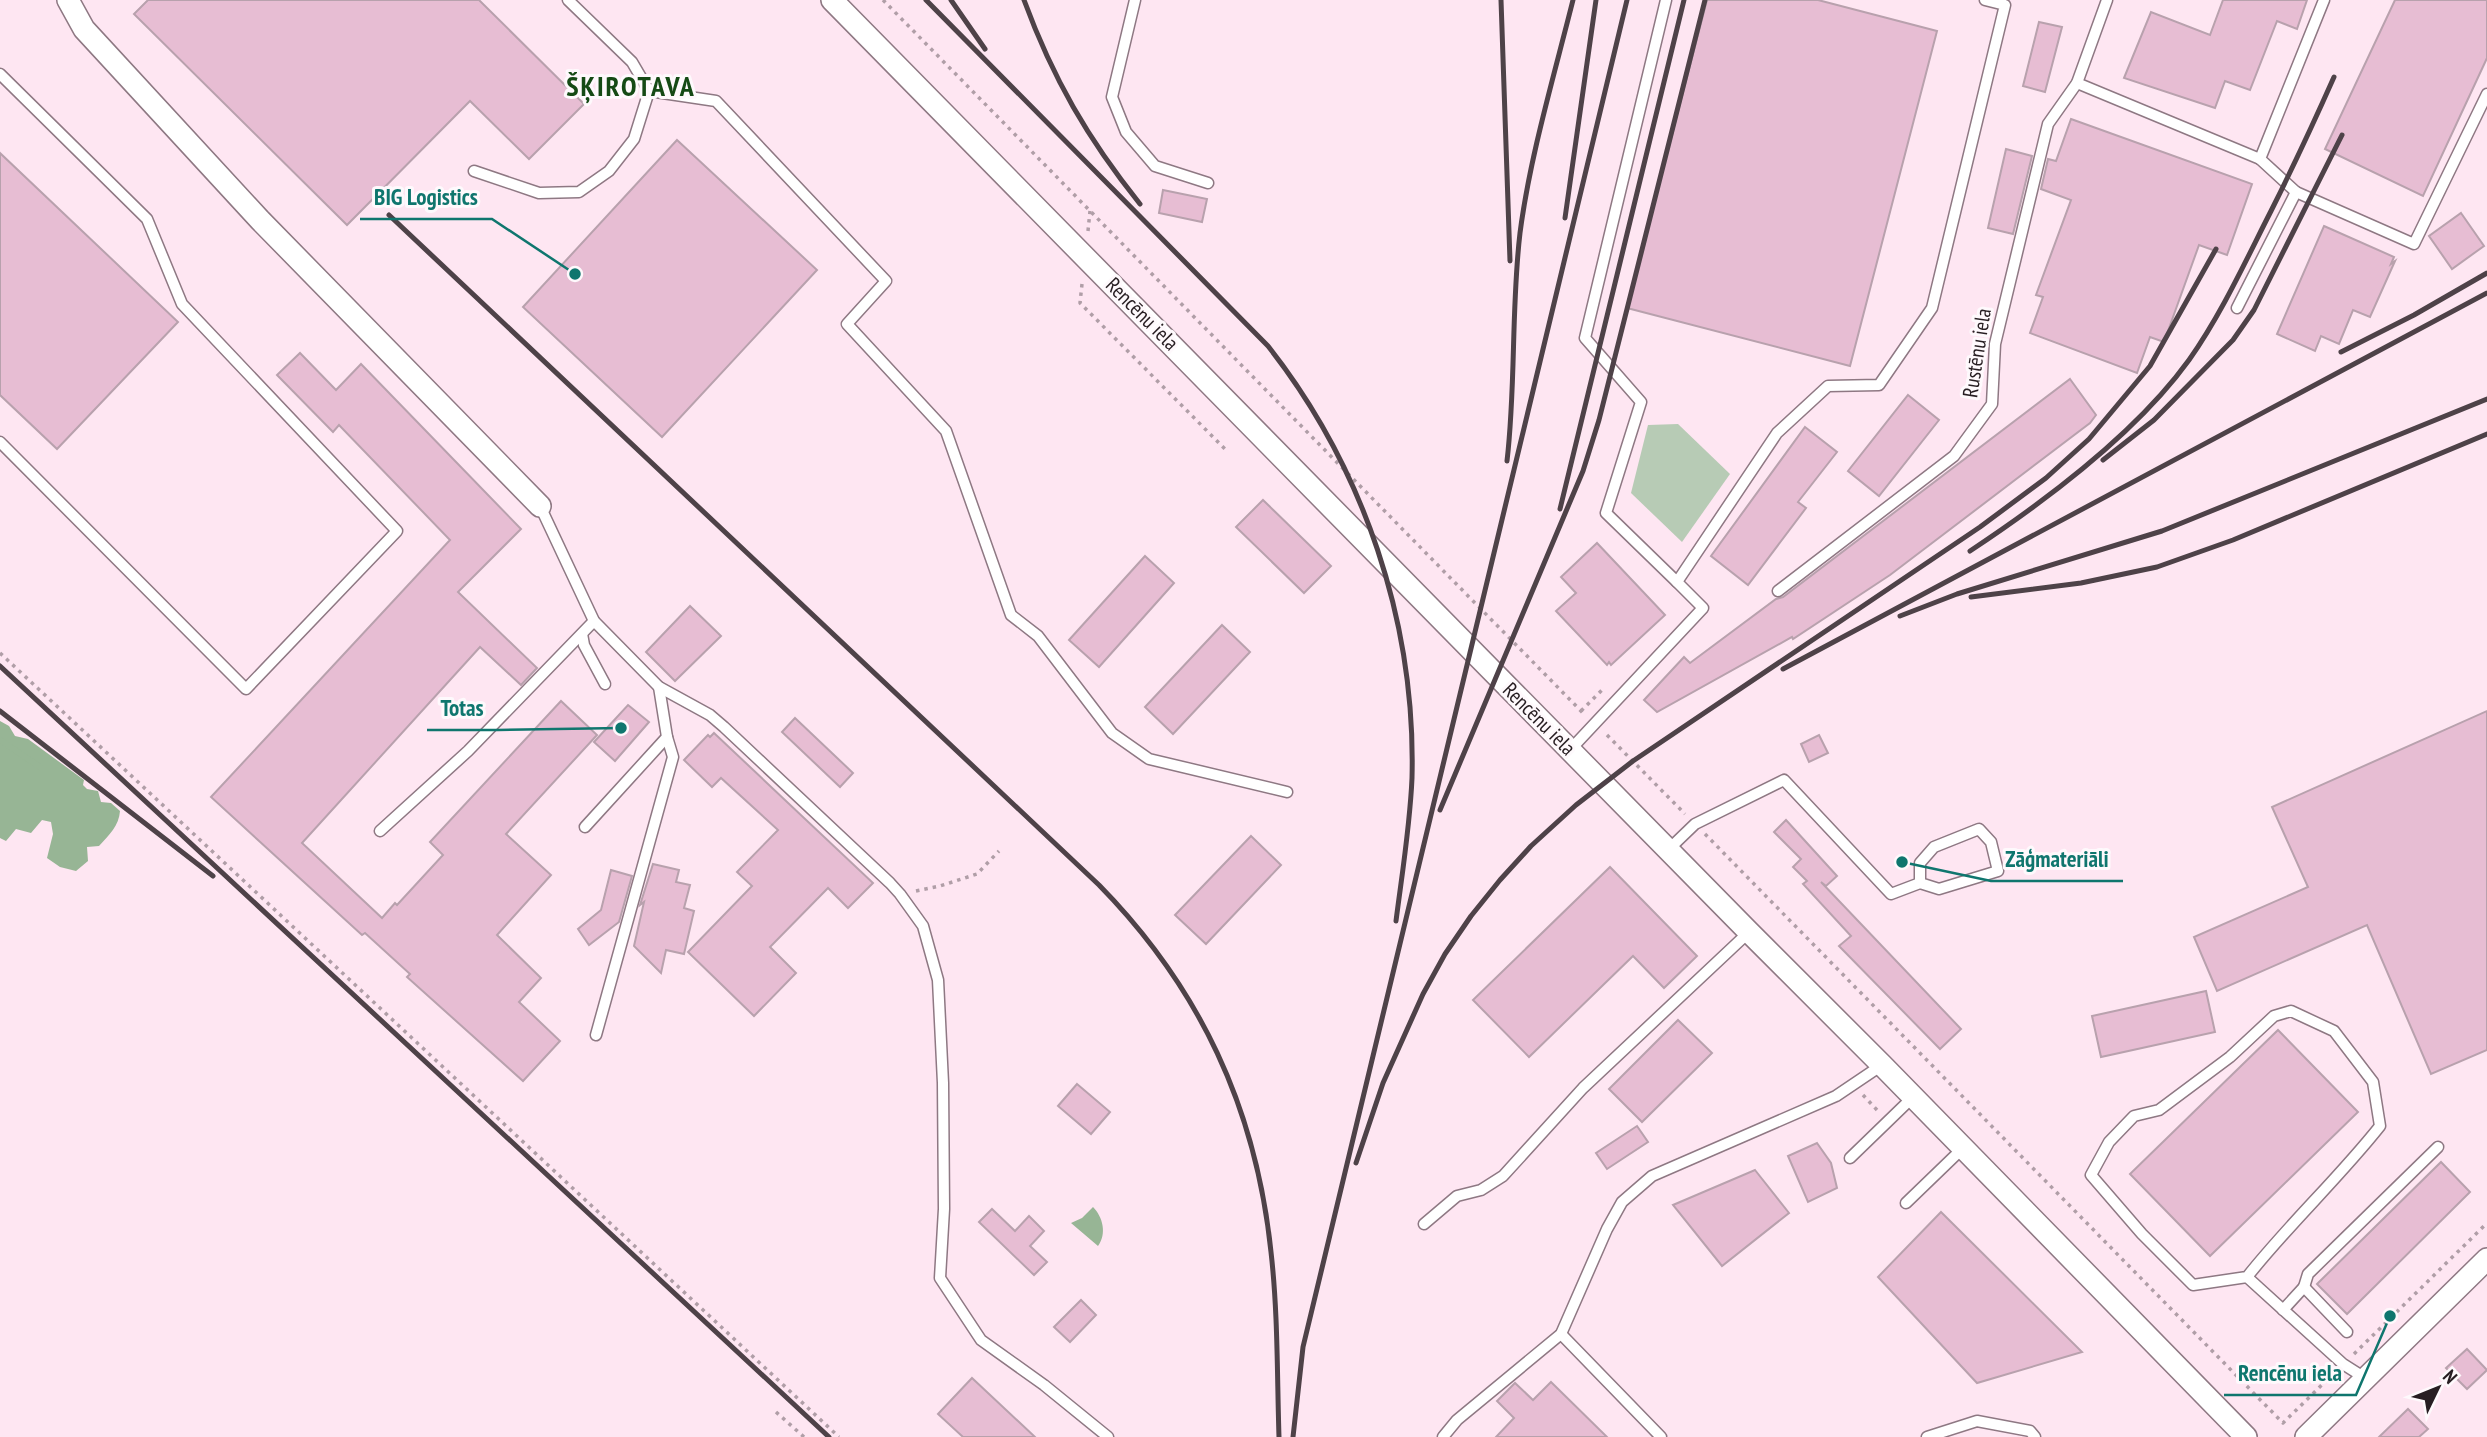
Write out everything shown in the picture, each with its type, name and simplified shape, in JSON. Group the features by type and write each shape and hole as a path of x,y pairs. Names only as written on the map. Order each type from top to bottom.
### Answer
{"street":[{"path":"68,0 84,29 260,220 540,506"},
{"name":"Rencēnu iela","path":"832,0 2246,1437"},
{"path":"2306,1437 2487,1259"}],"lane":[{"path":"474,171 539,193 579,192 609,172 634,139 649,91 632,62 568,0"},
{"path":"1135,0 1112,97 1126,132 1155,166 1208,183"},
{"path":"1570,750 1703,608 1606,513 1642,401 1585,338 1666,0"},
{"path":"1677,582 1777,433 1828,386 1880,385 1931,308 2005,5 1985,0"},
{"name":"Rustēnu iela","path":"1778,592 1954,456 1992,404 1994,344 2048,124 2077,83 2107,0"},
{"path":"2260,159 2324,0"},
{"path":"0,74 147,219 182,304 397,531 246,689 0,442"},
{"path":"2077,83 2260,159 2296,192 2414,244 2487,94"},
{"path":"649,91 716,101 886,281 847,324 946,432 1011,615 1038,636 1112,733 1149,759 1287,792"},
{"path":"2237,309 2296,192"},
{"path":"540,506 594,621 659,687 710,715 724,727 900,894 922,926 938,980 943,1083 944,1209 940,1278 981,1340 1044,1385 1108,1437"},
{"path":"380,831 468,751 594,621"},
{"path":"582,634 584,645 605,684"},
{"path":"596,1035 673,757 659,687"},
{"path":"585,827 667,737"},
{"path":"1668,850 1695,824 1784,780 1891,894 1920,883 1939,890 1998,872 1991,842 1979,829 1934,847 1920,863 1920,883"},
{"path":"1424,1224 1457,1196 1481,1190 1503,1176 1583,1088 1749,932"},
{"path":"2291,1011 2334,1031 2374,1082 2380,1126 2351,1162 2276,1241 2247,1276 2193,1285 2142,1234 2091,1175 2109,1142 2134,1116 2159,1110 2230,1057 2274,1016 2291,1011"},
{"path":"1443,1437 1457,1420 1561,1334 1622,1202 1652,1176 1836,1096 1882,1065"},
{"path":"1850,1158 1913,1097"},
{"path":"1906,1203 1963,1147"},
{"path":"2283,1310 2304,1287 2308,1274 2438,1147"},
{"path":"2247,1276 2343,1364 2365,1378"},
{"path":"2304,1287 2347,1332"},
{"path":"1561,1334 1661,1437"},
{"path":"1927,1437 1977,1421 2030,1431 2035,1437"}],"path":[{"path":"883,0 2283,1423 2487,1223"},
{"path":"1090,211 1080,303 1225,449"},
{"path":"0,653 839,1437"},
{"path":"900,894 940,886 977,874 999,851"},
{"path":"776,1412 804,1437"}],"shaded area":[{"path":"1678,424 1730,474 1682,542 1631,493 1648,425"},
{"path":"0,721 9,726 15,736 28,739 84,780 83,785 87,789 98,791 101,802 111,803 120,811 113,830 99,846 87,847 88,861 76,871 60,867 47,858 53,834 51,822 42,820 31,833 16,829 6,841 0,838"},
{"path":"1093,1207 1103,1226 1098,1246 1071,1223 1082,1218"}],"building":[{"path":"148,0 479,0 584,104 529,159 470,101 347,225 134,14"},
{"path":"1707,0 1818,0 1937,31 1850,366 1627,308"},
{"path":"2223,0 2307,0 2297,29 2277,21 2250,90 2225,81 2215,108 2124,78 2151,12 2210,35"},
{"path":"2395,0 2487,0 2487,58 2423,196 2325,149"},
{"path":"2039,22 2062,27 2045,92 2023,86"},
{"path":"2071,119 2252,184 2227,255 2199,245 2164,342 2150,337 2137,373 2030,333 2043,297 2036,295 2071,200 2041,189 2048,159 2056,161"},
{"path":"677,140 817,270 662,437 523,307"},
{"path":"2006,149 2032,156 2013,234 1988,228"},
{"path":"0,153 178,322 57,449 0,395"},
{"path":"1163,190 1207,199 1202,222 1159,213"},
{"path":"2461,213 2484,246 2452,269 2429,236"},
{"path":"2324,226 2394,257 2391,264 2395,261 2370,317 2353,310 2339,344 2321,336 2315,351 2277,334"},
{"path":"300,353 336,390 361,364 521,529 458,592 537,668 521,685 480,647 302,843 382,918 443,855 430,842 561,701 597,735 506,834 551,875 497,935 541,978 519,1002 560,1041 523,1081 407,977 410,974 365,933 362,935 211,797 450,540 339,425 333,432 277,375"},
{"path":"2070,379 2096,415 2090,423 1890,575 1793,639 1792,637 1657,712 1644,700 1684,657 1690,663 1776,599 1783,597"},
{"path":"1908,395 1939,420 1879,496 1848,471"},
{"path":"1805,427 1837,452 1798,502 1806,508 1748,585 1711,556"},
{"path":"1263,500 1331,566 1304,593 1236,527"},
{"path":"1597,543 1665,615 1611,665 1609,662 1607,665 1556,611 1576,593 1561,577"},
{"path":"1145,556 1174,583 1099,667 1069,640"},
{"path":"690,606 721,636 675,681 646,652"},
{"path":"1222,625 1250,652 1173,734 1145,707"},
{"path":"628,705 649,722 615,761 594,742"},
{"path":"2487,711 2487,1050 2431,1074 2367,925 2217,991 2194,937 2308,887 2272,807"},
{"path":"795,718 853,773 840,787 782,732"},
{"path":"714,733 873,883 848,908 828,888 770,947 796,973 754,1016 688,952 752,886 737,872 778,830 721,778 712,787 684,760 708,735 710,737"},
{"path":"1819,735 1828,753 1809,762 1801,744"},
{"path":"1786,820 1837,876 1826,886 1821,882 1961,1029 1940,1049 1839,946 1851,936 1803,884 1807,881 1793,867 1801,859 1774,832"},
{"path":"1251,836 1281,865 1206,944 1175,915"},
{"path":"653,864 679,870 676,882 690,885 684,908 694,911 684,954 666,950 661,973 634,946 644,902 640,905"},
{"path":"1610,867 1697,956 1664,988 1633,956 1529,1057 1473,1000"},
{"path":"611,870 632,876 619,922 589,945 578,929 601,910"},
{"path":"2206,991 2215,1032 2101,1057 2092,1016"},
{"path":"1678,1020 1712,1053 1642,1122 1609,1089"},
{"path":"2278,1030 2358,1112 2210,1256 2130,1174"},
{"path":"1077,1084 1110,1112 1091,1134 1058,1106"},
{"path":"1637,1126 1648,1142 1607,1169 1596,1153"},
{"path":"1817,1143 1831,1163 1837,1188 1808,1202 1788,1156"},
{"path":"2441,1162 2470,1192 2347,1314 2317,1284"},
{"path":"1755,1170 1789,1213 1722,1266 1673,1205"},
{"path":"992,1209 1015,1231 1029,1216 1044,1231 1030,1246 1047,1262 1034,1275 979,1222"},
{"path":"1941,1212 2082,1352 1977,1383 1878,1277"},
{"path":"1081,1300 1096,1315 1070,1342 1054,1327"},
{"path":"2467,1349 2487,1370 2467,1389 2446,1368"},
{"path":"972,1378 1035,1437 963,1437 938,1414"},
{"path":"1551,1382 1607,1437 1496,1437 1514,1418 1497,1401 1515,1383 1533,1400"},
{"path":"2408,1409 2428,1429 2419,1437 2379,1437"}],"waterway":[{"path":"0,740 40,767"}],"railway":[{"path":"926,0 1268,346 1302,393 1332,443 1357,495 1378,550 1394,605 1405,662 1411,720 1412,778 1396,921"},
{"path":"951,0 985,49"},
{"path":"1024,0 1047,56 1073,107 1104,156 1140,204"},
{"path":"1501,0 1510,261"},
{"path":"1507,461 1512,404 1515,290 1524,204 1536,145 1573,0"},
{"path":"1565,218 1596,0"},
{"path":"1293,1437 1303,1347 1627,0"},
{"path":"1560,509 1684,0"},
{"path":"1440,810 1583,471 1599,420 1705,0"},
{"path":"1970,551 2028,511 2088,464 2143,413 2189,360 2242,268 2334,77"},
{"path":"2103,460 2154,420 2233,340 2254,310 2342,135"},
{"path":"389,215 1099,885 1135,924 1166,966 1194,1008 1217,1053 1237,1100 1252,1148 1271,1252 1279,1437"},
{"path":"1356,1163 1383,1083 1423,994 1445,954 1471,916 1531,846 1576,805 1633,761 1980,527 2046,478 2089,439 2150,366 2216,249"},
{"path":"2341,352 2414,315 2487,273"},
{"path":"1783,669 2487,293"},
{"path":"1900,616 1957,594 2162,531 2487,399"},
{"path":"1971,597 2081,583 2157,567 2233,540 2487,434"},
{"path":"0,666 829,1437"},
{"path":"0,711 213,876"}],"place":[{"name":"BIG Logistics","path":"575,274"},
{"name":"Totas","path":"621,728"},
{"name":"Zāģmateriāli","path":"1902,862"},
{"name":"Rencēnu iela","path":"2390,1316"}],"district":[{"name":"ŠĶIROTAVA","path":"631,86"}]}
